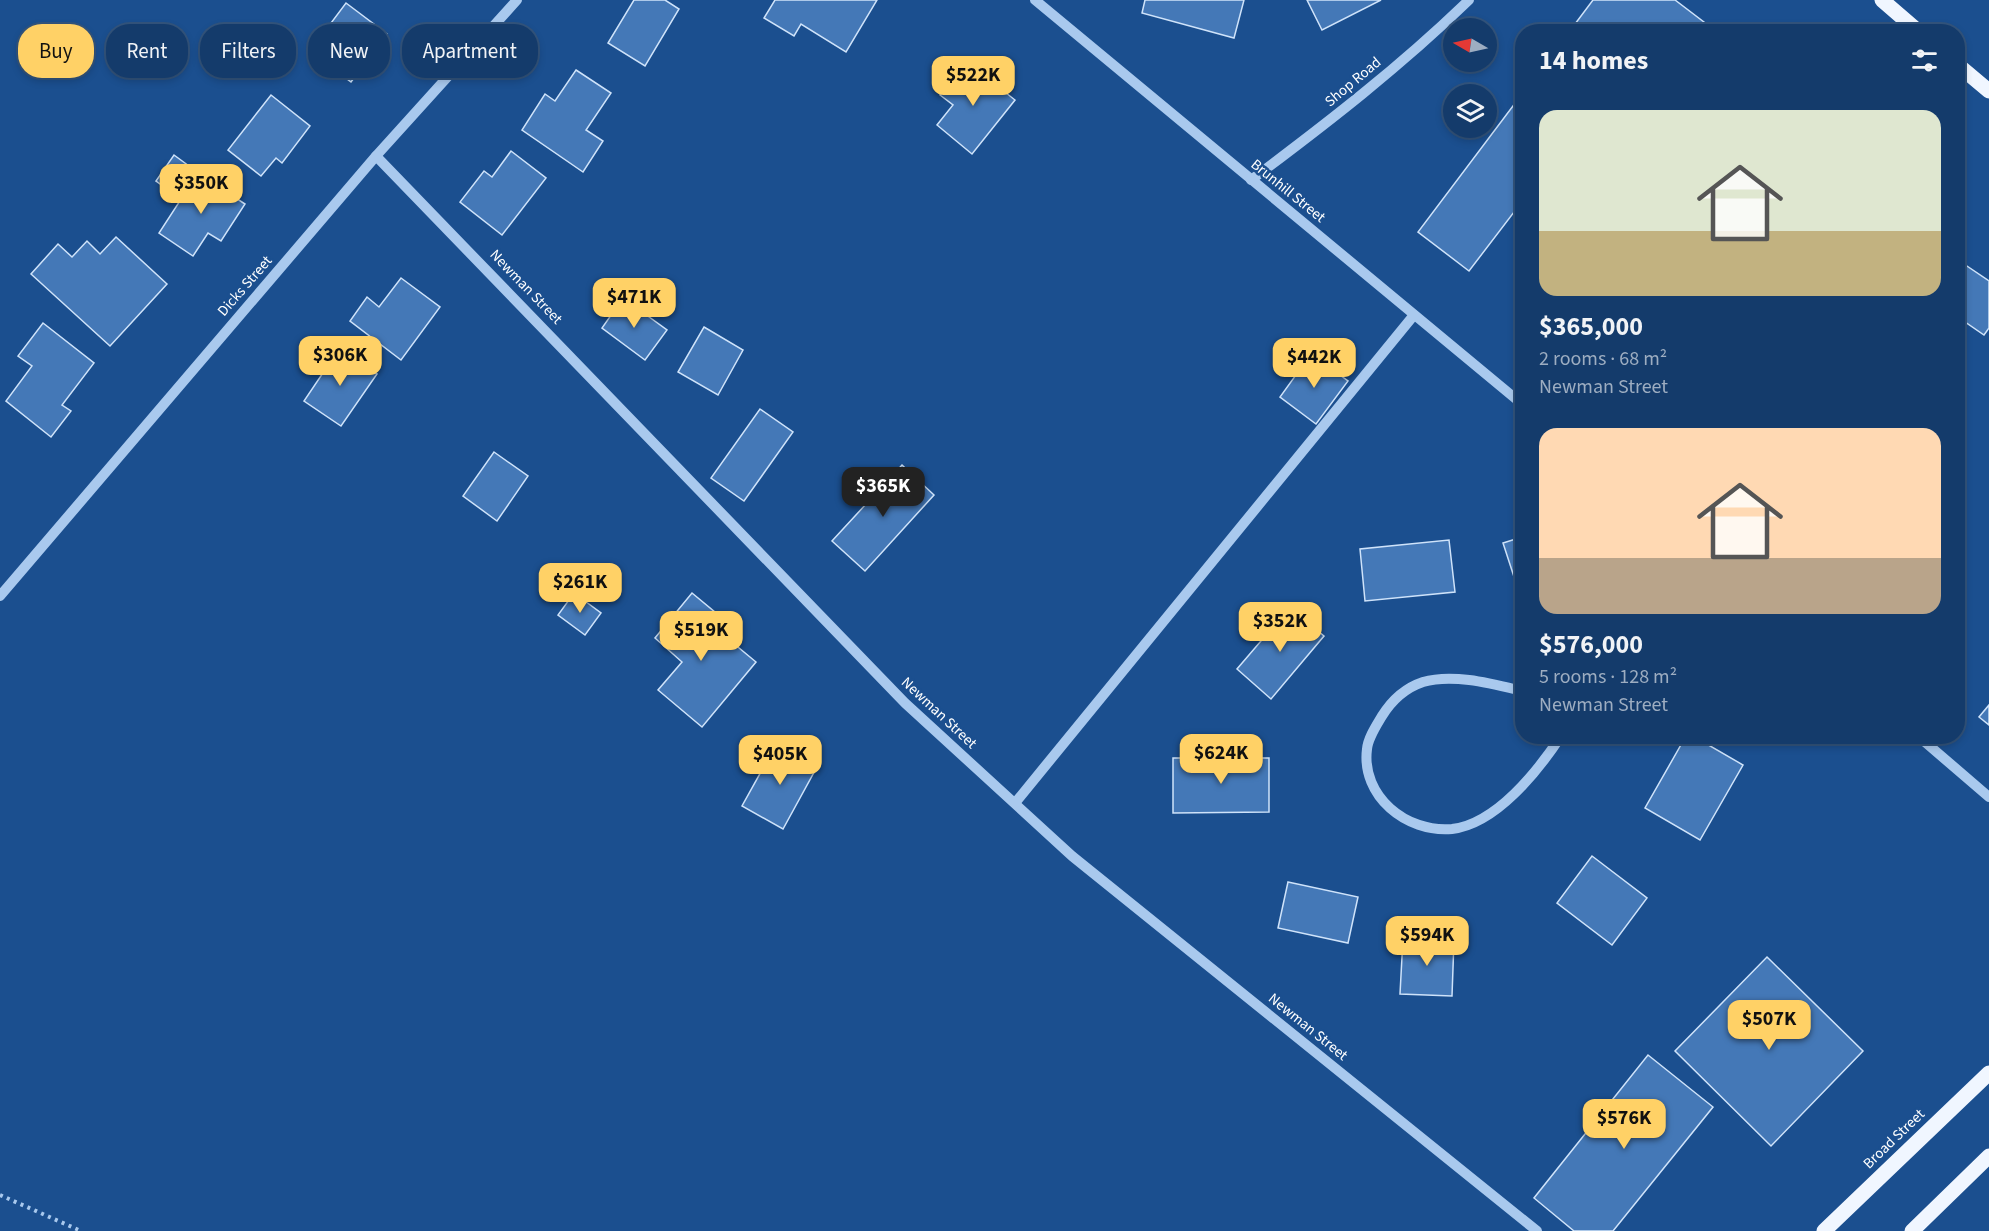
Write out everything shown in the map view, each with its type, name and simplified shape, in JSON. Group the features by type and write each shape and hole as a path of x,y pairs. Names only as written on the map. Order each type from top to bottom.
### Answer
{"main road":[{"path":"1882,0 1910,24"},
{"path":"1965,70 1989,91"},
{"name":"Broad Street","path":"1824,1231 1989,1072"},
{"path":"1912,1231 1989,1156"}],"street":[{"name":"Dicks Street","path":"0,596 376,156 517,0"},
{"name":"Brunhill Street","path":"1035,0 1515,399"},
{"name":"Shop Road","path":"1251,180 1322,127 1431,37 1469,0"},
{"name":"Newman Street","path":"376,156 904,703 1072,856 1537,1231"},
{"path":"1015,804 1414,315"},
{"path":"1515,690 1454,680 1424,681 1402,691 1387,708 1373,731 1367,748 1367,775 1376,793 1391,811 1419,825 1452,829 1481,818 1513,796 1555,744"},
{"path":"1927,744 1989,797"}],"path":[{"path":"0,1195 81,1231"}],"building":[{"path":"634,0 665,0 679,9 645,66 608,43"},
{"path":"775,0 877,0 846,52 801,24 794,36 764,18"},
{"path":"1145,0 1244,0 1234,38 1142,13"},
{"path":"1307,0 1381,0 1322,30"},
{"path":"1593,0 1675,0 1706,24 1575,24"},
{"path":"346,3 374,24 330,24"},
{"path":"967,62 1015,100 972,154 937,125 953,105 940,95"},
{"path":"576,70 611,93 586,130 603,141 583,172 522,130 545,94 555,101"},
{"path":"271,95 310,126 282,163 276,158 261,176 228,150"},
{"path":"1515,103 1515,213 1469,271 1418,232 1489,138 1497,138 1497,127"},
{"path":"511,151 546,178 502,235 460,202 484,171 492,177"},
{"path":"174,155 197,172 178,197 156,181"},
{"path":"198,173 245,204 221,241 208,233 193,256 159,233"},
{"path":"116,237 167,284 110,346 31,274 58,244 72,257 87,241 100,254"},
{"path":"1965,265 1989,281 1989,328 1984,335 1965,322"},
{"path":"401,278 440,307 401,360 350,321 367,297 379,307"},
{"path":"623,298 667,330 645,360 602,328"},
{"path":"43,323 94,363 62,405 71,411 51,437 6,401 32,366 18,356"},
{"path":"704,327 743,350 718,395 678,372"},
{"path":"339,349 377,374 341,426 304,401"},
{"path":"1311,354 1348,381 1316,424 1280,397"},
{"path":"760,409 793,432 744,501 711,478"},
{"path":"494,452 528,476 497,521 463,496"},
{"path":"902,465 934,495 865,571 832,541"},
{"path":"1515,539 1515,580 1503,543"},
{"path":"1449,540 1455,592 1365,601 1360,549"},
{"path":"574,593 601,613 585,635 558,615"},
{"path":"692,593 716,613 709,623 756,662 702,727 658,690 682,662 655,638"},
{"path":"1290,607 1324,636 1271,699 1237,669"},
{"path":"1989,705 1989,725 1979,717"},
{"path":"777,743 818,765 783,829 742,806"},
{"path":"1681,744 1707,744 1743,765 1700,840 1645,808"},
{"path":"1173,758 1269,758 1269,812 1173,813"},
{"path":"1592,856 1647,898 1612,945 1557,903"},
{"path":"1288,882 1358,897 1348,943 1278,928"},
{"path":"1403,938 1454,940 1452,996 1400,994"},
{"path":"1767,957 1863,1051 1771,1146 1675,1051"},
{"path":"1648,1055 1713,1107 1613,1231 1574,1231 1534,1198"}]}
